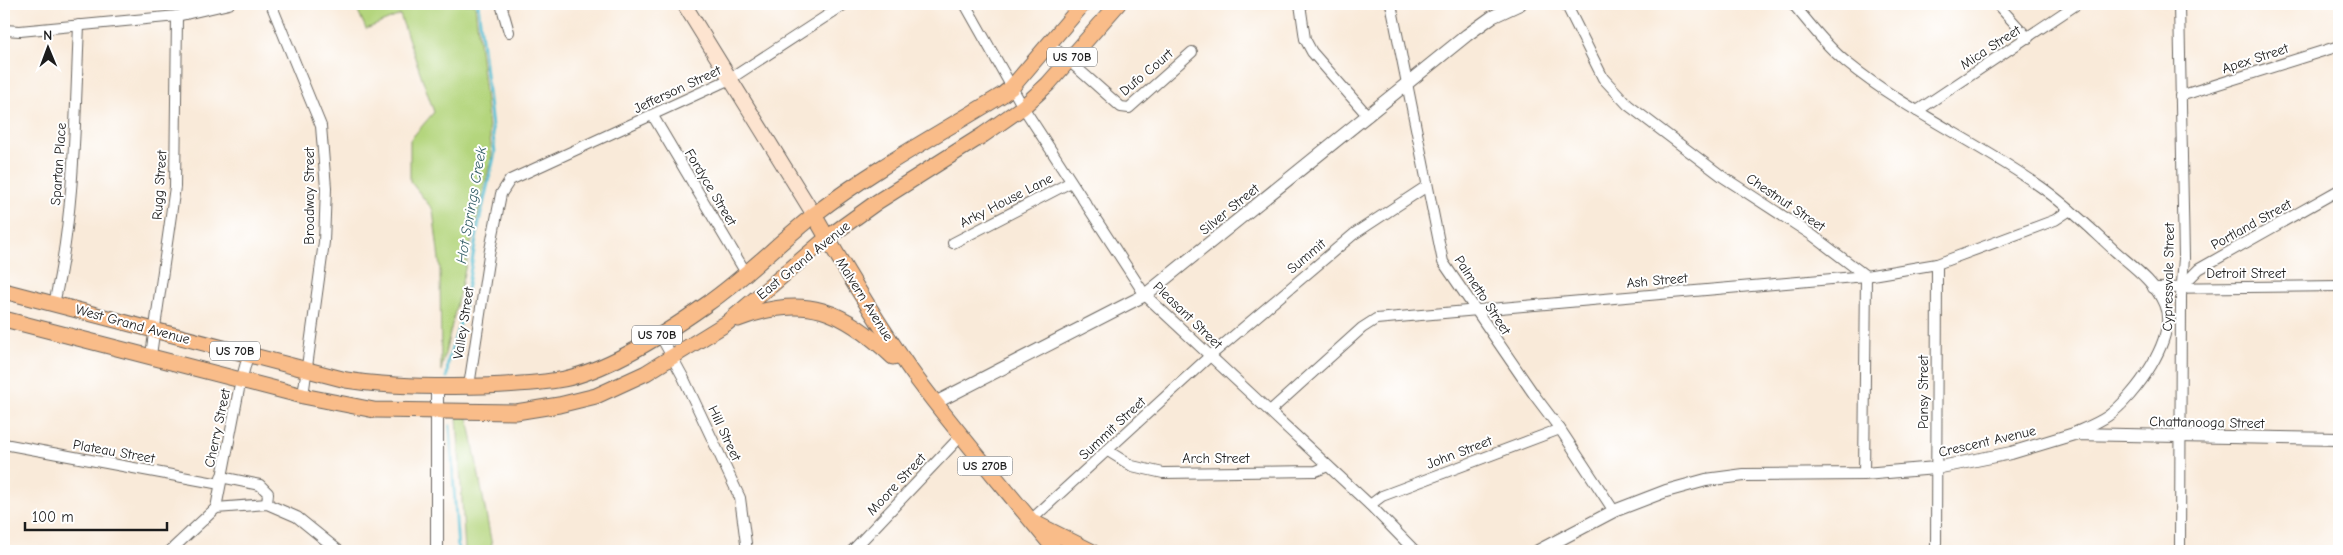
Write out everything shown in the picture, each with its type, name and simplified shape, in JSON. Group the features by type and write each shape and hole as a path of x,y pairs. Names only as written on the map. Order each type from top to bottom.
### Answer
{"main road":[{"name":"Malvern Avenue","path":"684,4 883,330 935,403 1056,551"},
{"name":"East Grand Avenue","path":"469,386 522,384 565,378 598,368 627,354 708,304 814,215 863,180 1012,87 1083,4"},
{"name":"East Grand Avenue","path":"437,412 516,412 559,405 596,396 673,357 727,323 827,238 877,202 983,136 1023,106 1048,84 1118,4"},
{"name":"West Grand Avenue","path":"4,291 155,329 308,371 370,384 437,387 469,386"},
{"name":"US 270B","path":"727,323 772,308 809,306 851,322 873,338 917,379"},
{"name":"West Grand Avenue","path":"4,318 303,396 374,410 437,412"},
{"path":"1031,520 1091,551"}],"street":[{"path":"4,30 20,31 79,25 229,4"},
{"name":"Broadway Street","path":"271,4 321,126 324,145 324,242 308,371 303,396"},
{"path":"502,4 508,32"},
{"name":"Jefferson Street","path":"510,180 730,79 845,4"},
{"name":"Pleasant Street","path":"964,4 1023,106 1146,295 1370,505 1415,551"},
{"path":"1300,4 1305,39 1312,52 1368,116"},
{"name":"Palmetto Street","path":"1391,4 1443,262 1474,309 1560,429 1614,511"},
{"name":"Silver Street","path":"935,403 1146,295 1473,31 1492,17 1520,4"},
{"name":"Chestnut Street","path":"1566,4 1603,78 1615,93 1643,117 1723,177 1812,235 1866,276"},
{"name":"Crescent Avenue","path":"1538,551 1614,511 1666,491 1706,480 1744,475 1864,474 1936,468 2011,453 2074,434 2108,416 2132,391 2154,361 2165,339 2168,324 2164,304 2153,288 2070,210 2040,186 1917,111 1836,54 1793,4"},
{"path":"1997,4 2028,38"},
{"name":"Mica Street","path":"1917,111 2077,4"},
{"name":"Cypressvale Street","path":"2179,4 2184,258 2181,287 2180,551"},
{"name":"Rugg Street","path":"151,355 175,187 182,11"},
{"name":"Spartan Place","path":"54,304 68,218 79,25"},
{"name":"Dufo Court","path":"1050,44 1120,107 1129,108 1192,52"},
{"name":"Apex Street","path":"2180,96 2339,46"},
{"name":"Fordyce Street","path":"653,116 746,273"},
{"name":"Valley Street","path":"469,386 501,194 510,180"},
{"name":"Arky House Lane","path":"952,243 1071,182"},
{"name":"Summit","path":"1210,356 1354,234 1427,186"},
{"name":"Portland Street","path":"2181,287 2199,269 2339,190"},
{"name":"Ash Street","path":"1270,411 1362,328 1376,319 1866,276 1937,264 2055,220 2070,210"},
{"name":"Pansy Street","path":"1936,551 1937,264"},
{"path":"1864,474 1866,276"},
{"name":"Detroit Street","path":"2153,288 2339,286"},
{"name":"Hill Street","path":"660,333 740,498 746,551"},
{"name":"Cherry Street","path":"216,508 241,380 248,355"},
{"name":"Summit Street","path":"1031,520 1210,356"},
{"path":"437,387 438,551"},
{"name":"John Street","path":"1370,505 1382,496 1560,429"},
{"name":"Chattanooga Street","path":"2074,434 2180,438 2339,439"},
{"name":"Moore Street","path":"852,551 961,436"},
{"name":"Plateau Street","path":"4,444 220,481 260,485 268,493 267,504"},
{"name":"Arch Street","path":"1108,451 1132,466 1163,473 1316,471 1328,466"},
{"path":"170,551 216,508 267,504 297,517 340,551"}],"green space":[{"path":"355,4 475,4 492,155 441,371 440,268 433,210 410,181 410,140 434,112 400,15 366,29"},
{"path":"457,417 468,417 493,551 465,551"}],"waterway":[{"name":"Hot Springs Creek","path":"447,377 448,361 463,313 479,222 495,153 478,4"},
{"name":"Hot Springs Creek","path":"450,426 458,551"}]}
